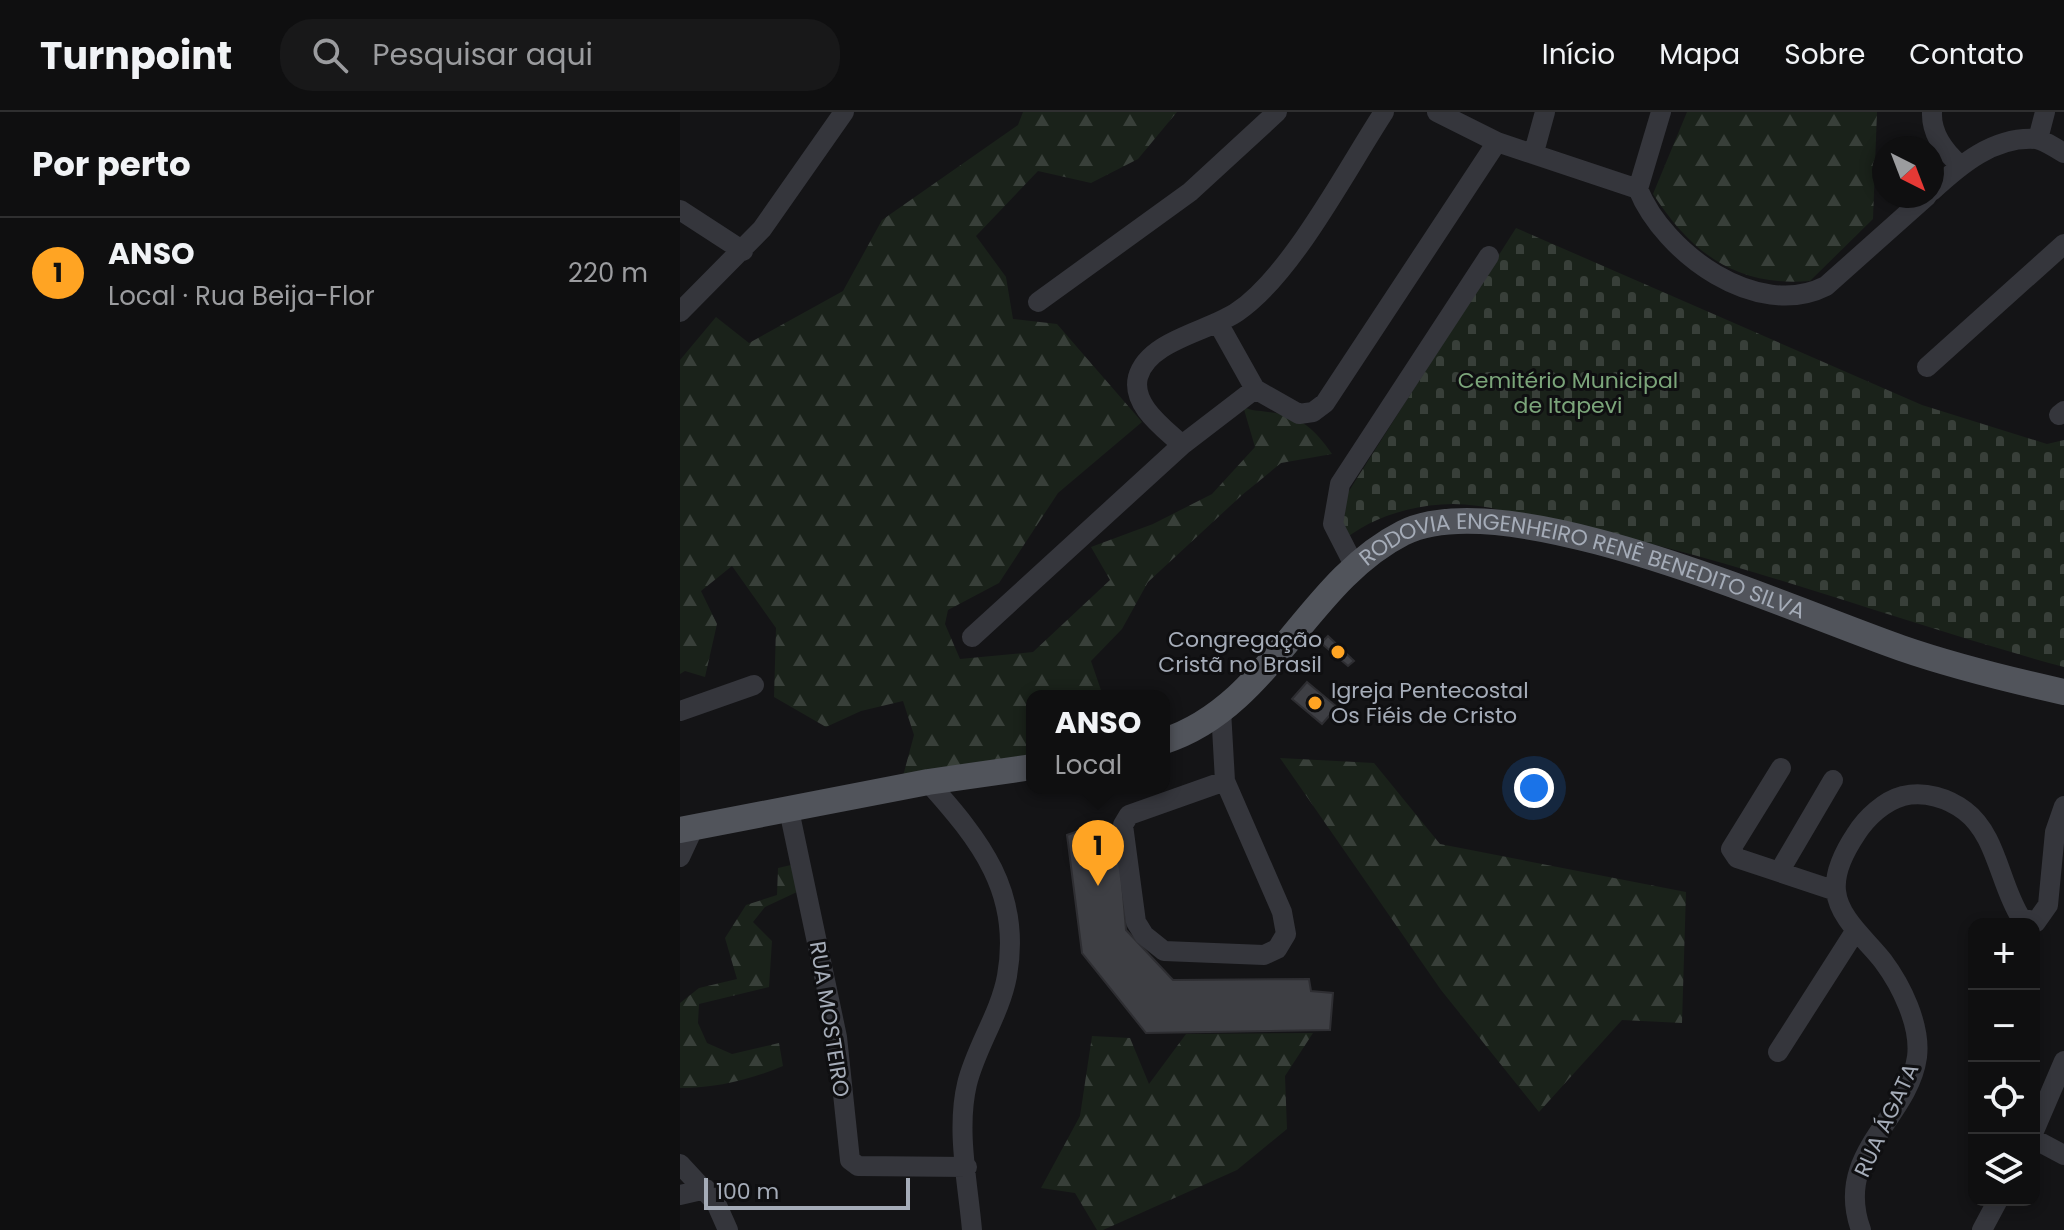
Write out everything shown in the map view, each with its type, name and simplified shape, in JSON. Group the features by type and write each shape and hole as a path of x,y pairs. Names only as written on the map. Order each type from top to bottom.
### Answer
{"main road":[{"name":"RODOVIA ENGENHEIRO RENÊ BENEDITO SILVA","path":"1170,738 1221,710 1262,672 1355,567 1404,532 1432,523 1482,519 1515,523 1691,571 1902,648 2064,692"},
{"path":"687,828 928,782 1026,768"}],"street":[{"path":"1038,302 1190,192 1277,112"},
{"path":"1182,445 1143,404 1136,389 1139,373 1167,346 1238,312 1277,277 1384,112"},
{"path":"1437,112 1497,142 1638,189 1661,231 1688,257 1744,285 1792,297 1808,295 1846,271 1914,208"},
{"path":"1534,152 1545,112"},
{"path":"1638,189 1661,112"},
{"path":"1932,112 1936,136 1945,152 1960,165"},
{"path":"2038,139 2045,112"},
{"path":"680,312 743,251 836,114"},
{"path":"1944,180 1960,165 2004,143 2038,139 2064,153"},
{"path":"1218,323 1255,389 1299,414 1313,412 1325,403 1497,142"},
{"path":"680,210 743,251"},
{"path":"1927,367 2064,244"},
{"path":"1355,567 1333,524 1340,484 1489,256"},
{"path":"972,637 1182,445 1255,389"},
{"path":"680,711 754,685"},
{"path":"1221,710 1225,781 1282,912 1286,934 1277,949 1264,955 1164,951 1144,935 1136,922 1123,825 1129,815 1225,781"},
{"path":"1781,768 1731,849 1737,858 1836,891 1848,846 1872,815 1900,797 1938,797 1972,816 1988,843 2013,907 2021,918 2036,922 2048,905 2055,832 2064,806"},
{"path":"1779,872 1833,780"},
{"path":"928,782 984,850 1000,883 1007,911 1007,976 967,1085 964,1114 972,1230"},
{"name":"RUA MOSTEIRO","path":"789,810 837,1037 850,1160 858,1166 967,1167"},
{"path":"680,857 687,828"},
{"name":"RUA ÁGATA","path":"1836,891 1845,914 1900,989 1913,1024 1917,1057 1908,1081 1868,1148 1857,1177 1855,1201 1861,1230"},
{"path":"1778,1052 1856,930"},
{"path":"2040,1117 2064,1061"},
{"path":"2040,1142 2064,1155"},
{"path":"680,1164 706,1189 723,1215 728,1230"},
{"path":"680,1195 706,1189"},
{"path":"1982,1230 1995,1206"}],"green space":[{"path":"1023,112 1177,112 1138,159 1091,183 1038,171 976,236 1006,277 1013,319 1057,324 1142,422 1058,493 999,583 948,610 945,624 960,659 1033,652 1110,580 1091,547 1153,524 1212,494 1255,447 1243,406 1298,420 1319,437 1332,454 1281,463 1148,582 1122,629 1091,661 1101,690 1026,690 1026,758 903,776 914,735 903,701 861,711 826,727 774,697 776,628 732,566 701,591 717,624 705,677 685,671 680,674 680,360 716,317 749,343 843,291 882,220 1018,125"},
{"path":"1687,112 1877,112 1876,136 1872,136 1873,219 1810,281 1760,278 1719,262 1684,234 1653,194"},
{"name":"Cemitério Municipal de Itapevi","path":"1516,228 1922,405 2047,444 2064,440 2064,667 1751,571 1625,537 1494,508 1453,504 1410,509 1369,524 1345,539 1340,505"},
{"path":"1280,758 1374,763 1440,844 1686,892 1682,1023 1622,1020 1539,1112 1441,990"},
{"path":"791,865 797,892 765,907 753,922 772,941 769,987 699,1004 698,1023 707,1043 732,1054 779,1043 783,1066 732,1082 680,1088 680,1003 699,988 737,979 725,938 746,905 777,895 778,868"},
{"path":"1313,1033 1285,1076 1287,1129 1237,1170 1103,1230 1097,1230 1075,1193 1041,1188 1080,1116 1092,1036 1130,1038 1149,1084 1186,1034"}],"building":[{"name":"Congregação Cristã no Brasil","path":"1328,636 1354,661 1348,666 1321,643"},
{"name":"Igreja Pentecostal Os Fiéis de Cristo","path":"1307,682 1337,707 1322,724 1292,699"},
{"path":"1090,827 1115,830 1118,834 1126,930 1173,980 1309,979 1311,991 1333,993 1330,1030 1146,1033 1082,953 1067,835"}],"place":[{"name":"Congregação Cristã no Brasil","path":"1338,652"},
{"name":"Igreja Pentecostal Os Fiéis de Cristo","path":"1315,703"},
{"name":"ANSO","path":"1098,886"}]}
